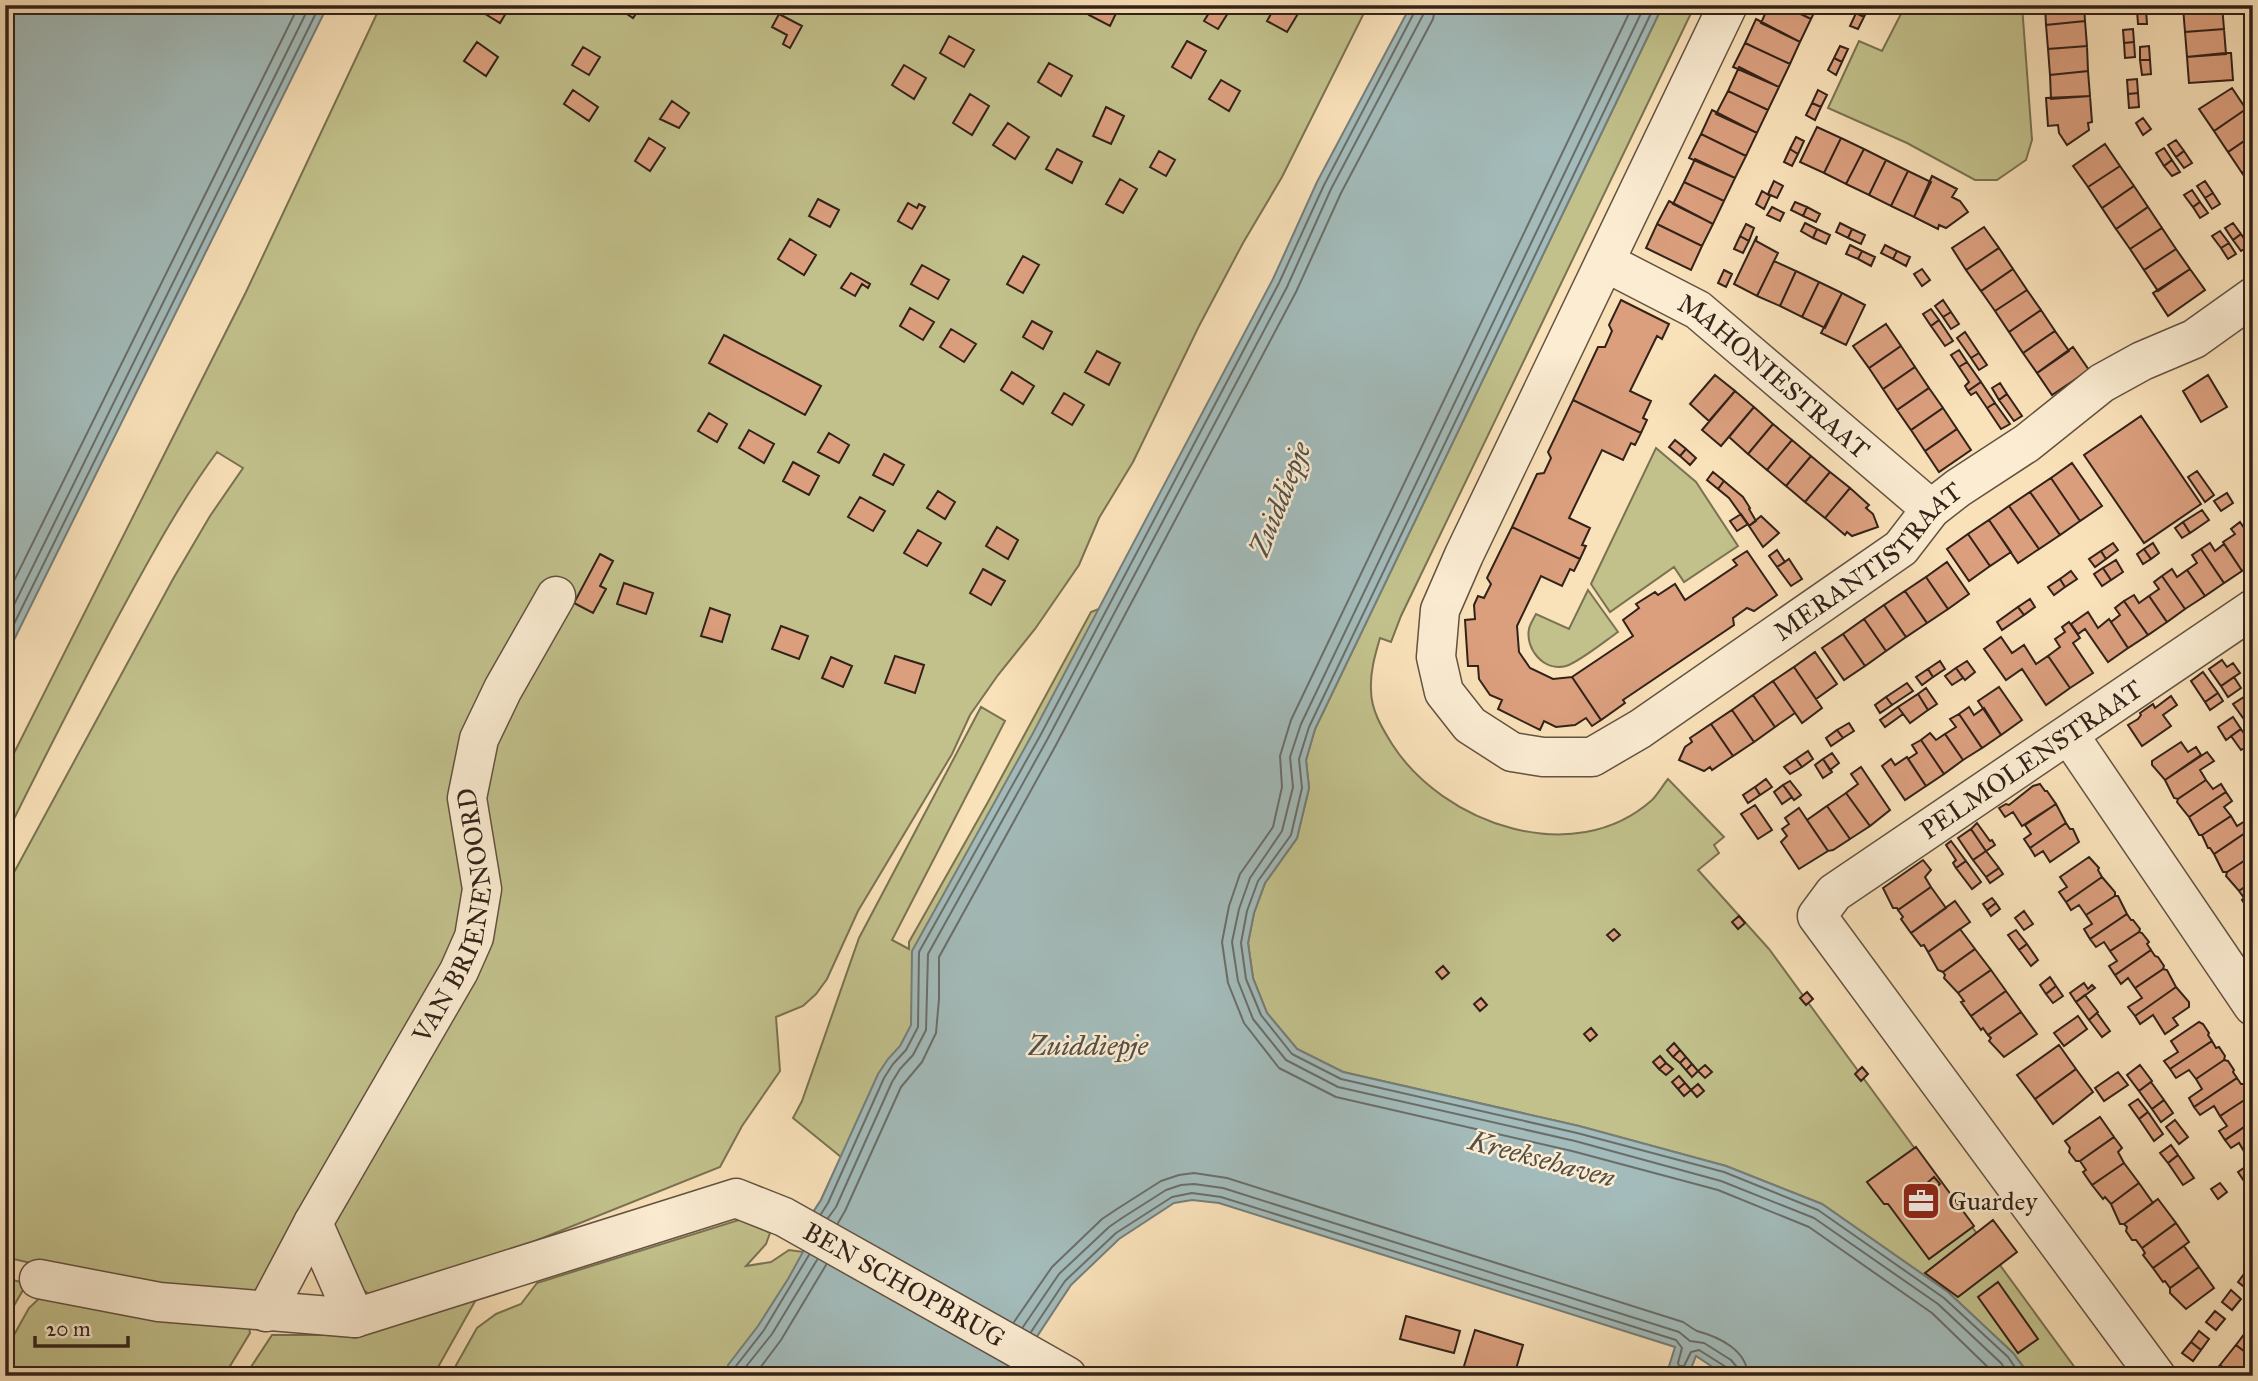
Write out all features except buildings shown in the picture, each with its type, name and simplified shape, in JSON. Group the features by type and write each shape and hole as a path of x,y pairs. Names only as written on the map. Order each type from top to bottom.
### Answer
{"street":[{"path":"1605,262 1728,5"},
{"name":"MAHONIESTRAAT","path":"1605,262 1698,310 1931,509"},
{"name":"MERANTISTRAAT","path":"1605,262 1440,610 1436,657 1444,692 1470,725 1512,752 1543,757 1592,757 1640,729 1901,548 1931,509 2026,443 2102,383 2141,361 2194,339 2253,297"},
{"name":"VAN BRIENENOORD","path":"266,1312 313,1223 459,971 474,937 482,889 467,798 479,739 503,689 556,596"},
{"name":"PELMOLENSTRAAT","path":"2156,1376 1816,916 1834,893 2253,610"},
{"path":"2069,736 2253,1006"},
{"name":"BEN SCHOPBRUG","path":"355,1318 736,1198 784,1217 1064,1374"},
{"path":"39,1279 159,1302 355,1318 313,1223"}],"shaded area":[{"path":"381,5 1368,5 1282,177 1199,326 1133,462 1099,518 1079,565 970,715 952,754 858,911 827,979 803,1006 776,1017 780,1071 742,1126 720,1167 398,1296 369,1294 353,1282 331,1218 466,977 481,712 467,929 260,1301 116,1283 5,1257 5,889 173,579 210,516 243,468 217,452 190,491 105,641 5,837 5,771 246,292"},
{"path":"1663,5 1695,5 1401,616 1391,642 1380,638 1371,677 1371,697 1375,712 1392,744 1415,772 1443,796 1476,815 1512,828 1549,834 1586,832 1621,821 1652,800 1668,779 1724,837 1714,845 1719,853 1698,870 1769,949 2081,1376 2030,1376 2013,1353 1948,1292 1822,1204 1726,1166 1579,1126 1343,1072 1297,1049 1267,1013 1253,978 1248,943 1254,913 1265,883 1297,838 1309,788 1306,760 1315,729"},
{"path":"1946,5 2022,5 2032,140 2026,160 1997,180 1975,180 1907,143 1828,108 1859,41 1882,51 1903,10"},
{"path":"1656,448 1696,482 1738,546 1684,582 1674,567 1610,612 1591,584"},
{"path":"1588,590 1618,632 1571,664 1550,666 1538,657 1530,644 1530,627 1536,614 1569,629"},
{"path":"1106,606 822,1249 740,1376 450,1376 477,1328 496,1314 521,1304 537,1283 742,1219 770,1233 766,1244 746,1266 771,1262 789,1250 803,1252 810,1217 841,1157 793,1118 802,1101 859,938 981,707 1005,721 892,940 909,949 909,942 1091,612"},
{"path":"5,1278 21,1282 23,1290 5,1321"},
{"path":"46,1292 248,1320 250,1333 224,1376 5,1376 5,1351 29,1308"},
{"path":"478,1296 433,1376 245,1376 272,1335 354,1335"}],"water":[{"path":"5,5 328,5 5,658"},
{"name":"Zuiddiepje","path":"1411,5 1663,5 1315,729 1306,760 1309,788 1297,838 1265,883 1254,913 1248,943 1253,978 1267,1013 1297,1049 1343,1072 1579,1126 1726,1166 1822,1204 1948,1292 2013,1353 2030,1376 1726,1376 1696,1356 1688,1376 1666,1376 1675,1347 1219,1203 1192,1200 1174,1203 1119,1239 1071,1285 1011,1376 728,1376 728,1365 758,1326 803,1252 810,1217 821,1200 878,1074 900,1046 911,1025 912,951 1033,733 1273,279 1317,182"}],"place":[{"name":"Guardey","path":"1921,1201"}],"water label":[{"name":"Kreeksehaven","path":"1542,1159"}]}
